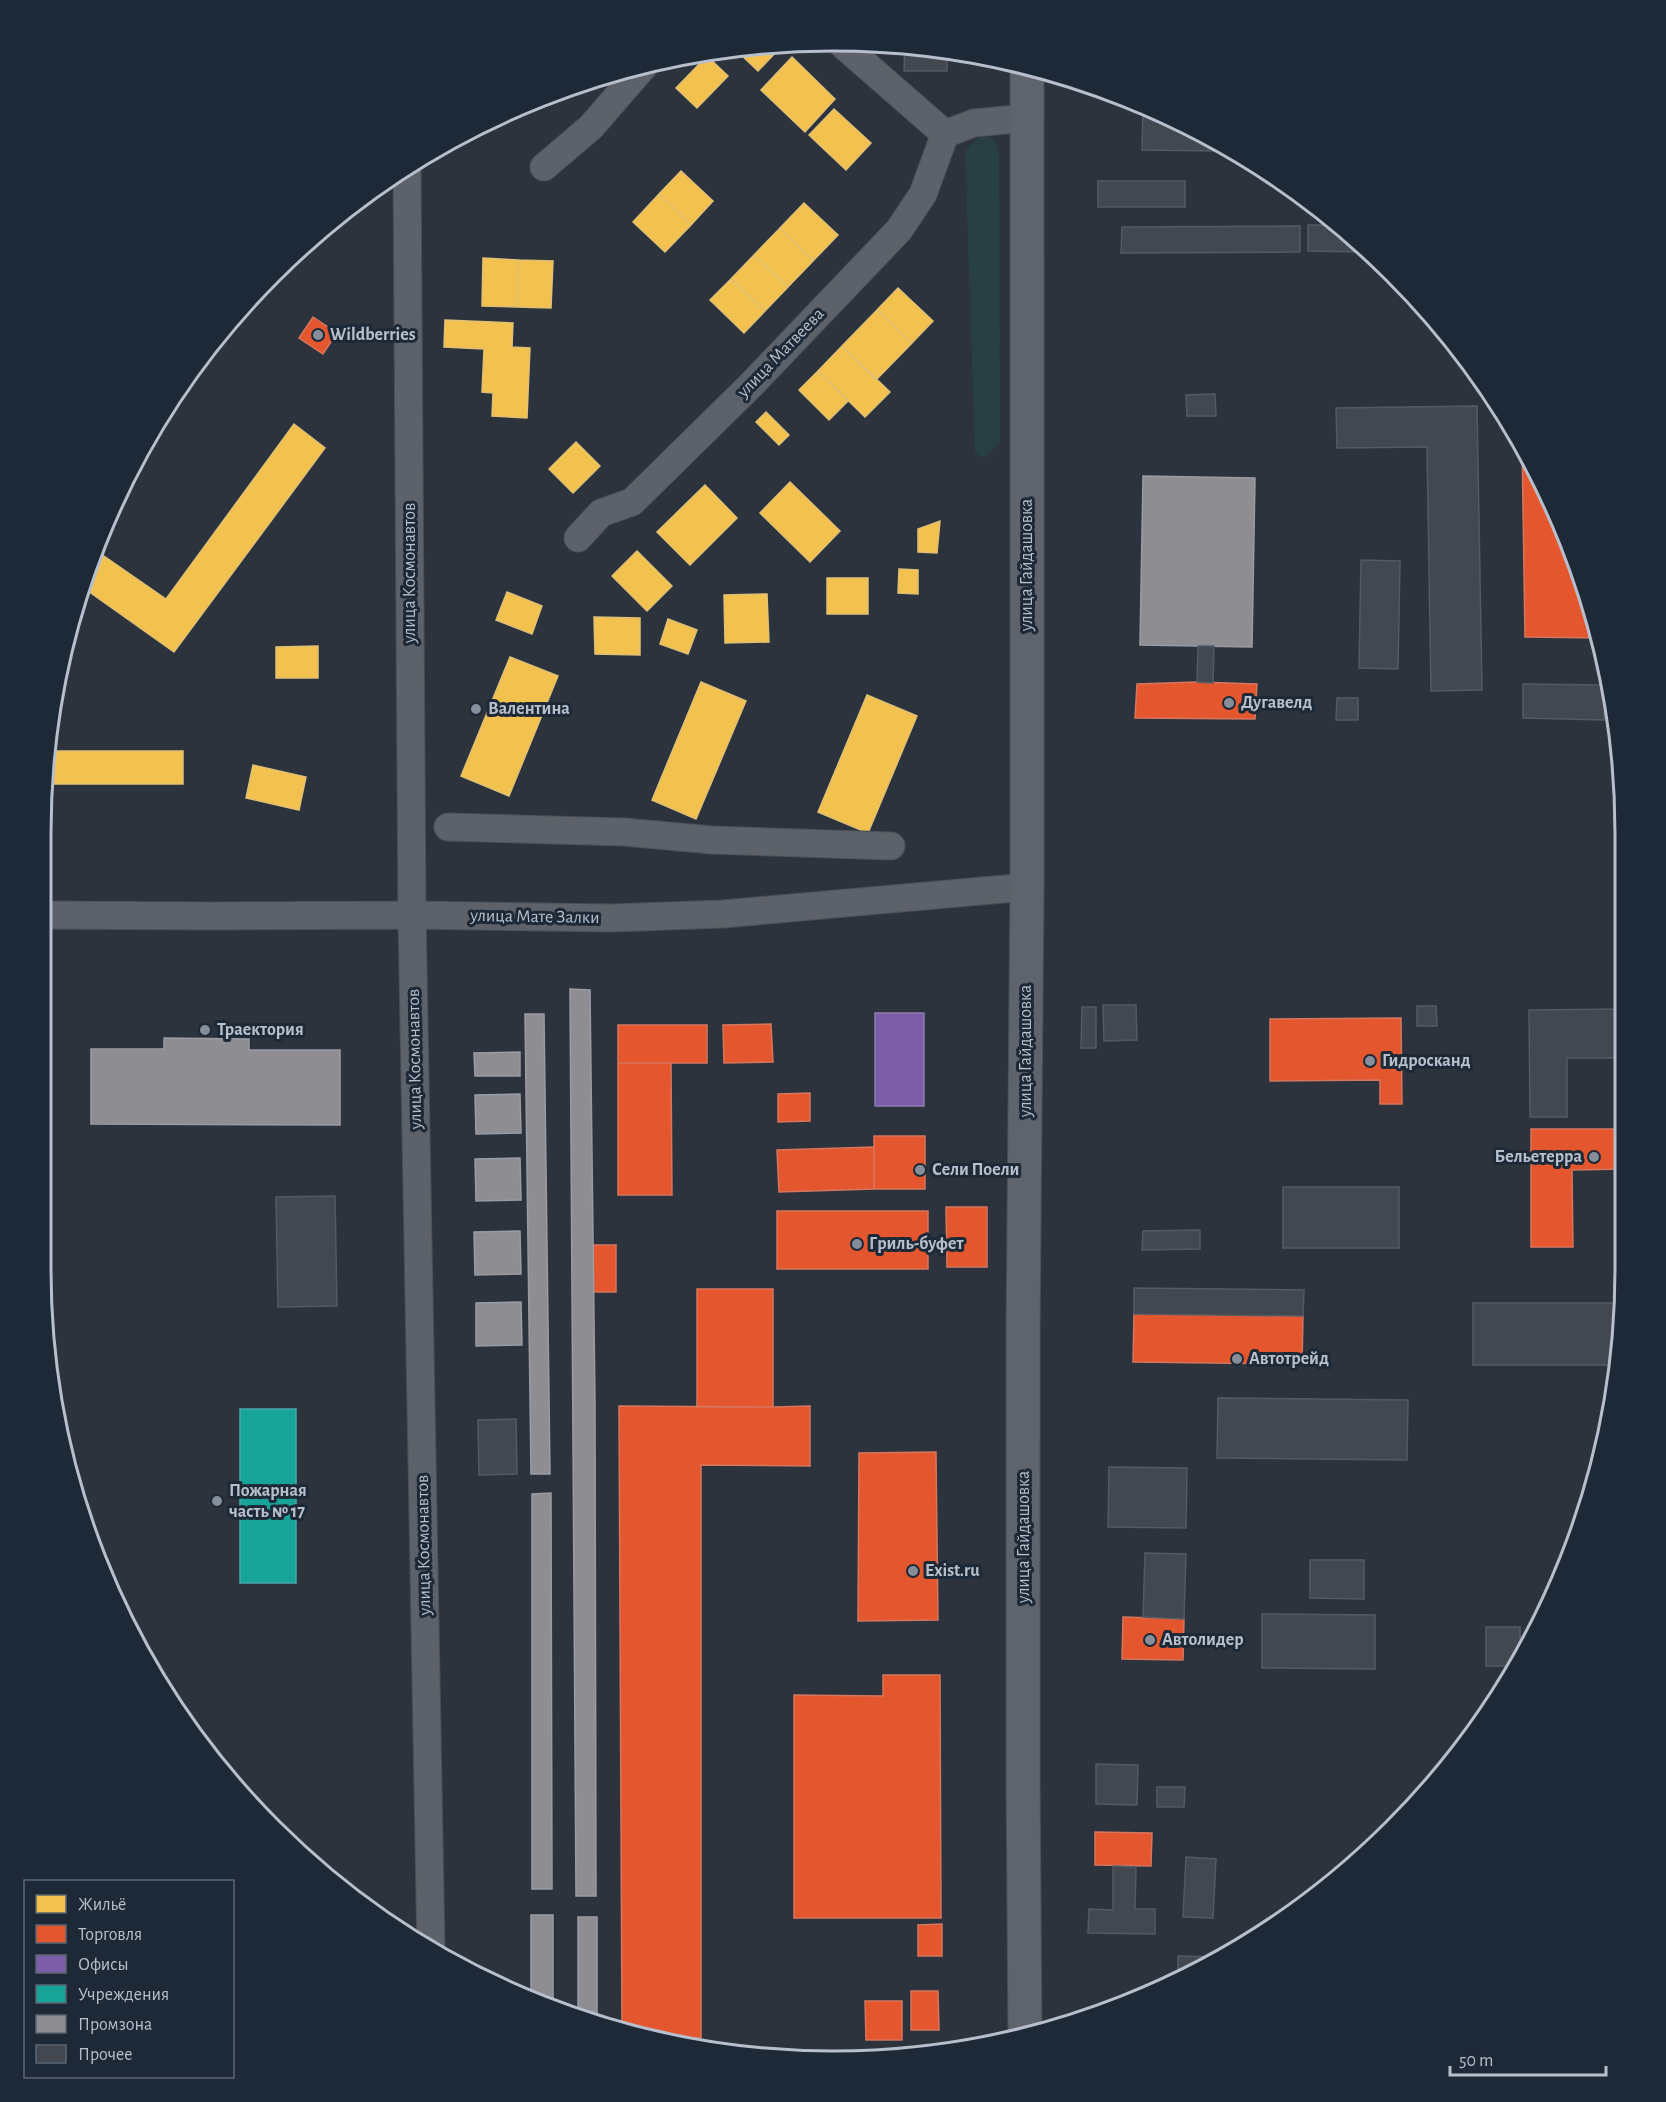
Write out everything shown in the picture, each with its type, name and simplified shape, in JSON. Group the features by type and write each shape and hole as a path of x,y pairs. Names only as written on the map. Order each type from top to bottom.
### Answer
{"main road":[{"name":"улица Гайдашовка","path":"1025,2026 1023,1326 1027,887 1027,76"}],"street":[{"path":"851,52 945,134 974,123 1027,118"},
{"path":"544,167 591,127 635,77"},
{"name":"улица Матвеева","path":"578,538 601,513 632,502 751,385 899,231 923,194 945,134"},
{"name":"улица Космонавтов","path":"407,178 412,915 431,1939"},
{"path":"448,827 624,832 712,840 891,846"},
{"name":"улица Мате Залки","path":"51,915 412,915 612,918 723,914 1027,887"}],"green space":[{"path":"980,137 991,137 999,152 1000,442 985,458 975,453 965,152"}],"building: Жильё":[{"path":"774,54 758,71 743,57"},
{"path":"792,57 835,99 805,132 761,90"},
{"path":"712,61 728,76 697,108 676,88 700,63"},
{"path":"834,109 871,143 846,170 809,135"},
{"path":"681,171 713,201 691,225 659,194"},
{"path":"659,194 691,225 665,252 633,222"},
{"path":"804,203 838,235 813,261 780,228"},
{"path":"780,228 813,261 788,287 754,255"},
{"path":"754,255 788,287 765,311 731,279"},
{"path":"483,258 519,260 517,307 482,306"},
{"path":"519,260 553,261 551,308 517,307"},
{"path":"731,279 765,311 744,333 710,300"},
{"path":"898,288 933,321 912,343 877,310"},
{"path":"877,310 912,343 876,380 842,346"},
{"path":"445,320 513,323 512,347 530,348 527,418 492,416 493,393 482,392 484,349 444,347"},
{"path":"842,346 890,392 865,417 818,371"},
{"path":"818,371 848,401 829,420 799,390"},
{"path":"766,412 789,435 779,445 756,422"},
{"path":"294,424 325,448 174,652 90,592 103,555 166,599"},
{"path":"576,442 600,466 573,493 549,469"},
{"path":"790,482 840,531 810,562 760,513"},
{"path":"705,485 737,518 690,565 657,532"},
{"path":"940,521 937,553 918,552 918,529"},
{"path":"637,551 672,586 647,611 612,576"},
{"path":"899,569 918,570 918,594 898,593"},
{"path":"827,578 868,578 868,614 827,614"},
{"path":"507,592 542,606 532,634 496,620"},
{"path":"767,594 769,642 725,643 724,595"},
{"path":"594,617 640,618 640,655 595,654"},
{"path":"668,619 697,630 688,654 660,644"},
{"path":"318,646 318,678 276,678 276,647"},
{"path":"510,657 558,676 509,796 461,776"},
{"path":"701,682 746,701 696,819 652,800"},
{"path":"867,695 917,716 868,833 818,812"},
{"path":"56,751 183,751 183,784 53,784"},
{"path":"253,765 306,777 299,810 246,798"}],"building: Торговля":[{"name":"Wildberries","path":"313,317 337,333 323,354 299,338"},
{"path":"1522,465 1555,534 1573,582 1590,638 1525,637"},
{"path":"1197,682 1257,684 1255,719 1135,718 1137,684"},
{"path":"1401,1018 1402,1104 1380,1104 1380,1080 1270,1081 1270,1019"},
{"path":"771,1024 773,1062 724,1063 723,1025"},
{"path":"618,1025 707,1025 707,1063 618,1063"},
{"path":"618,1063 671,1063 672,1195 618,1195"},
{"path":"810,1093 810,1121 778,1122 778,1094"},
{"path":"1531,1129 1615,1129 1615,1169 1572,1170 1573,1247 1531,1247"},
{"path":"874,1136 925,1136 925,1189 874,1189"},
{"path":"874,1147 874,1189 779,1192 777,1150"},
{"path":"946,1207 987,1207 987,1267 947,1267"},
{"path":"777,1211 928,1211 928,1269 777,1269"},
{"path":"592,1245 616,1245 616,1292 592,1292"},
{"path":"697,1289 773,1289 773,1407 697,1407"},
{"path":"1134,1314 1303,1316 1302,1364 1133,1362"},
{"path":"619,1406 810,1406 810,1466 701,1465 701,2038 680,2036 622,2021"},
{"path":"936,1452 938,1620 858,1621 859,1453"},
{"path":"1123,1617 1184,1619 1183,1660 1122,1659"},
{"path":"883,1675 940,1675 941,1918 794,1918 794,1695 883,1696"},
{"path":"1095,1832 1152,1833 1151,1866 1095,1865"},
{"path":"942,1924 942,1956 918,1956 918,1925"},
{"path":"911,1991 938,1991 939,2030 911,2030"},
{"path":"865,2001 902,2001 902,2040 866,2040"}],"building: Офисы":[{"path":"875,1013 924,1013 924,1106 875,1106"}],"building: Учреждения":[{"name":"Пожарная часть № 17","path":"240,1409 296,1409 296,1583 240,1583"}],"building: Промзона":[{"path":"1143,476 1255,478 1252,647 1140,645"},
{"path":"570,989 590,990 595,1402 596,1896 576,1896"},
{"path":"525,1014 544,1014 550,1474 531,1474"},
{"path":"164,1038 249,1039 249,1050 340,1050 340,1125 91,1124 91,1049 164,1049"},
{"path":"520,1052 520,1076 475,1076 474,1053"},
{"path":"520,1094 521,1133 476,1134 475,1095"},
{"path":"520,1158 521,1200 476,1201 475,1159"},
{"path":"520,1231 521,1274 475,1275 474,1232"},
{"path":"521,1302 522,1345 476,1346 476,1303"},
{"path":"551,1493 552,1889 532,1889 532,1494"},
{"path":"531,1915 553,1915 553,1998 531,1990"},
{"path":"578,1917 597,1917 597,2014 578,2008"}],"building: Прочее":[{"path":"905,55 947,60 947,71 904,71"},
{"path":"1143,116 1214,151 1142,150"},
{"path":"1098,181 1185,181 1185,207 1098,207"},
{"path":"1308,225 1324,225 1356,252 1308,251"},
{"path":"1300,226 1300,252 1121,253 1122,227"},
{"path":"1215,394 1216,416 1187,416 1186,395"},
{"path":"1477,406 1482,690 1431,691 1427,447 1337,448 1336,408"},
{"path":"1361,560 1400,561 1398,669 1359,668"},
{"path":"1198,646 1214,646 1213,683 1197,682"},
{"path":"1523,684 1601,685 1604,720 1523,718"},
{"path":"1337,698 1358,698 1358,720 1336,720"},
{"path":"1103,1005 1136,1005 1137,1040 1104,1041"},
{"path":"1417,1006 1436,1006 1437,1026 1417,1026"},
{"path":"1082,1007 1096,1007 1096,1048 1081,1048"},
{"path":"1615,1009 1615,1058 1567,1058 1567,1117 1530,1117 1529,1010"},
{"path":"1283,1187 1399,1187 1399,1248 1283,1248"},
{"path":"335,1196 337,1306 278,1307 276,1197"},
{"path":"1200,1230 1200,1249 1142,1250 1143,1231"},
{"path":"1134,1288 1304,1290 1303,1316 1134,1314"},
{"path":"1473,1303 1614,1303 1609,1365 1473,1365"},
{"path":"1218,1398 1408,1400 1407,1460 1217,1458"},
{"path":"516,1419 517,1474 479,1475 478,1420"},
{"path":"1109,1467 1187,1468 1186,1528 1108,1527"},
{"path":"1145,1553 1186,1554 1184,1619 1143,1617"},
{"path":"1310,1560 1364,1560 1364,1599 1310,1598"},
{"path":"1262,1614 1375,1615 1375,1669 1262,1668"},
{"path":"1486,1627 1520,1627 1520,1641 1506,1666 1486,1666"},
{"path":"1096,1764 1138,1765 1137,1805 1096,1804"},
{"path":"1157,1787 1185,1787 1184,1807 1157,1807"},
{"path":"1186,1857 1216,1859 1213,1918 1183,1917"},
{"path":"1113,1866 1136,1867 1135,1909 1155,1909 1155,1934 1088,1933 1089,1909 1113,1910"},
{"path":"1178,1956 1204,1957 1179,1970"}],"place":[{"name":"Wildberries","path":"318,335"},
{"name":"Дугавелд","path":"1229,703"},
{"name":"Валентина","path":"476,709"},
{"name":"Траектория","path":"205,1030"},
{"name":"Гидросканд","path":"1370,1061"},
{"name":"Бельетерра","path":"1594,1157"},
{"name":"Сели Поели","path":"920,1170"},
{"name":"Гриль-буфет","path":"857,1244"},
{"name":"Автотрейд","path":"1237,1359"},
{"name":"Пожарная часть № 17","path":"217,1501"},
{"name":"Exist.ru","path":"913,1571"},
{"name":"Автолидер","path":"1150,1640"}]}
